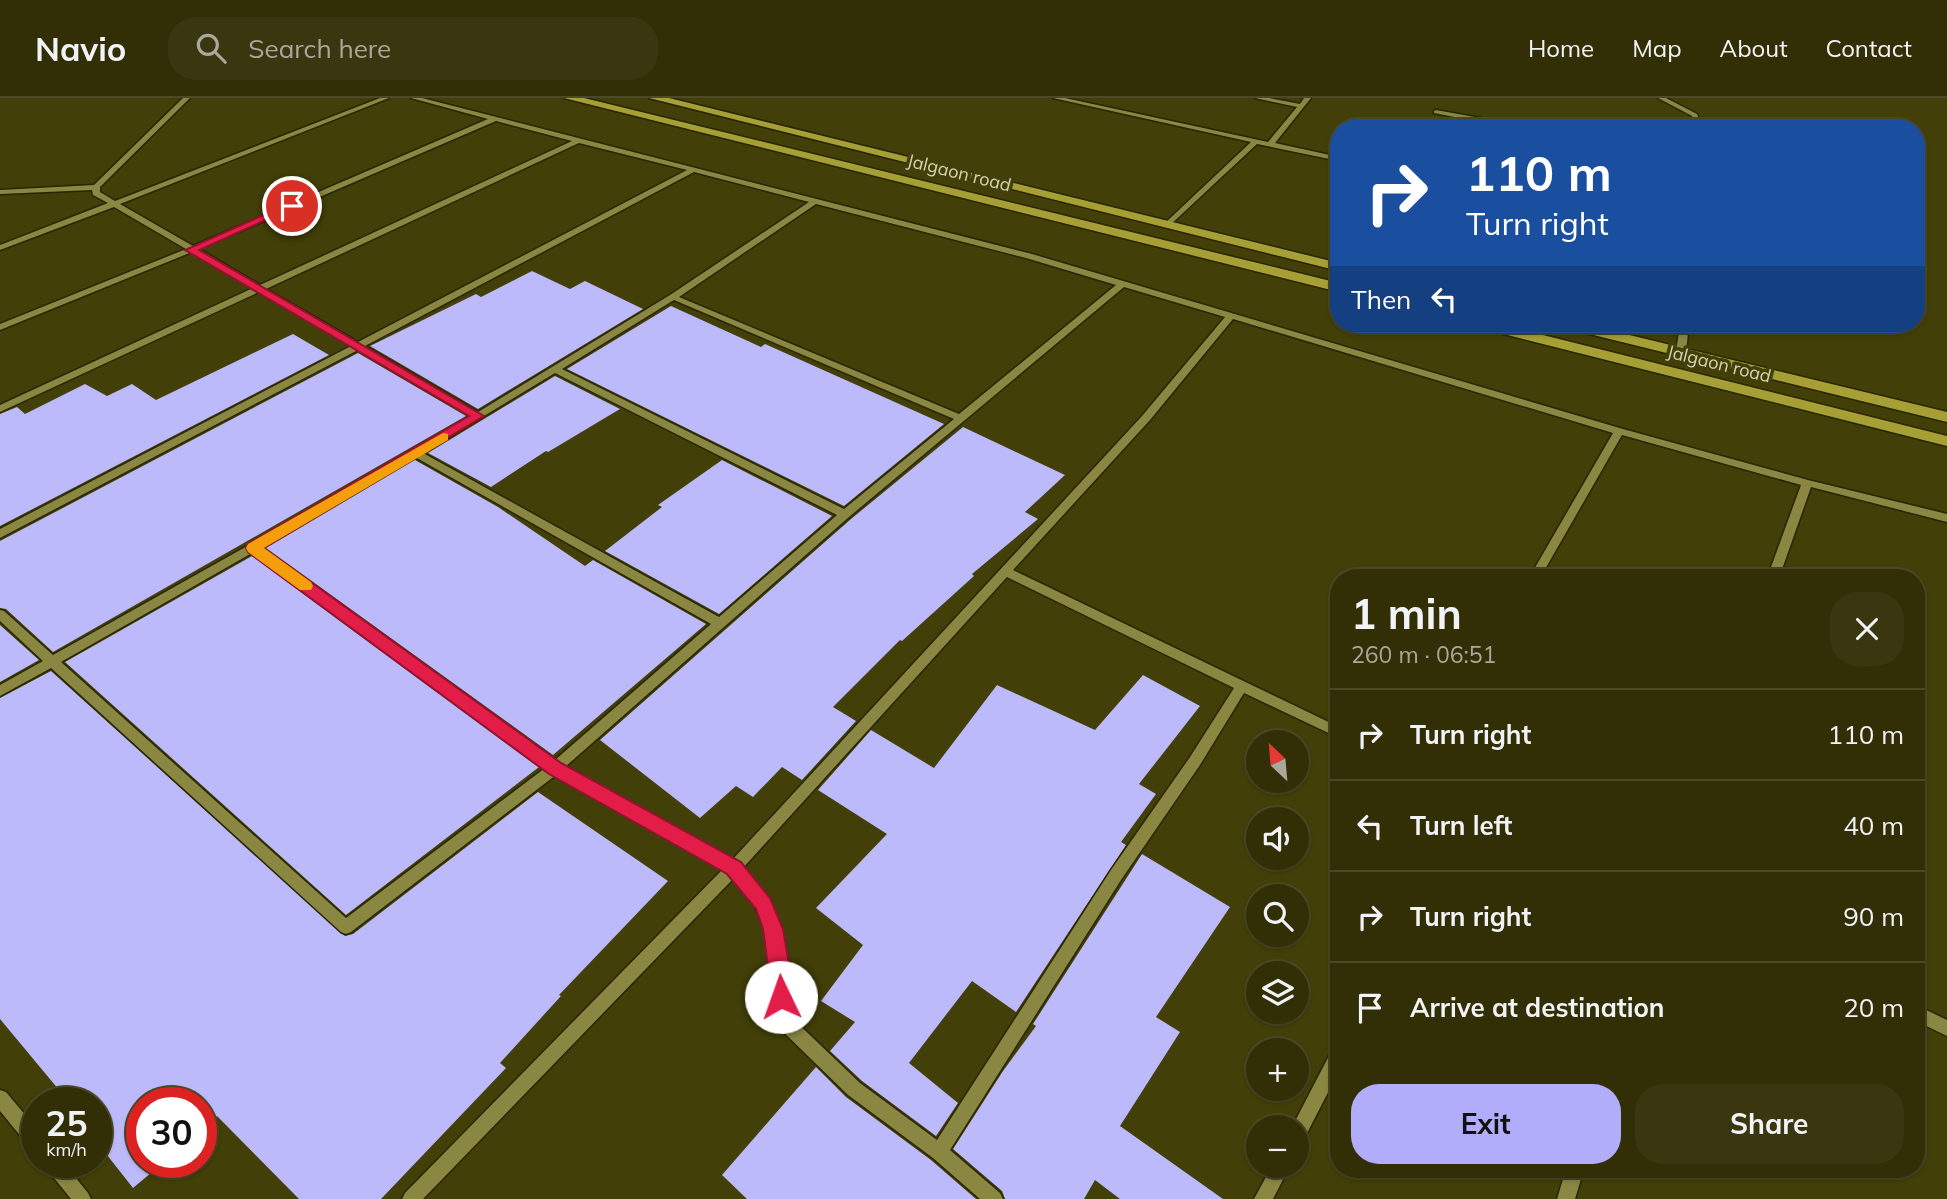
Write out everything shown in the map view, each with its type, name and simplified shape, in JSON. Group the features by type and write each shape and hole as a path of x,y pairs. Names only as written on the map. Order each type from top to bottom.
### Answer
{"highway":[{"name":"Jalgaon road","path":"570,98 1330,286"},
{"name":"Jalgaon road","path":"663,99 1330,265"},
{"name":"Jalgaon road","path":"1517,333 1947,441"},
{"name":"Jalgaon road","path":"1603,333 1947,417"}],"street":[{"path":"0,192 26,188 96,187 187,98"},
{"path":"0,248 386,98"},
{"path":"414,98 1029,256 1619,431 1947,518"},
{"path":"1056,98 1330,157"},
{"path":"1102,108 1114,98"},
{"path":"1258,98 1301,106"},
{"path":"1270,144 1308,98"},
{"path":"1661,98 1696,119"},
{"path":"1436,112 1474,119"},
{"path":"0,327 190,250 495,119"},
{"path":"0,409 579,140"},
{"path":"1168,225 1256,141"},
{"path":"0,534 693,170"},
{"path":"96,187 96,193 190,250 478,416"},
{"path":"0,691 253,548 478,416 673,297 814,201"},
{"path":"0,614 346,927 555,768 845,514 1123,284"},
{"path":"673,297 961,418"},
{"path":"411,1199 734,868 1146,418 1232,316"},
{"path":"1682,352 1683,333"},
{"path":"554,369 845,514"},
{"path":"1539,569 1619,431"},
{"path":"415,453 721,624"},
{"path":"1776,569 1807,483"},
{"path":"253,548 555,768 734,868 763,904 773,929 781,976 780,1017 854,1089 939,1152 994,1199"},
{"path":"1006,571 1330,729"},
{"path":"939,1152 1116,875 1195,761 1242,686"},
{"path":"1925,1017 1947,1028"},
{"path":"1307,1115 1330,1071"},
{"path":"0,1098 21,1124"},
{"path":"65,1178 82,1199"},
{"path":"1263,1199 1274,1178"},
{"path":"1566,1199 1572,1178"}],"building":[{"path":"532,271 570,289 585,281 643,309 478,409 370,346 476,294 481,297"},
{"path":"671,306 761,347 765,344 944,424 844,506 567,369"},
{"path":"293,334 329,355 0,526 0,414 17,407 25,414 85,384 107,396 132,384 156,400"},
{"path":"358,353 466,416 53,652 6,609 0,608 0,541"},
{"path":"555,376 620,409 546,451 491,487 428,453"},
{"path":"963,427 1065,475 1025,512 1038,519 972,574 974,576 900,640 833,707 856,721 802,780 782,767 753,797 736,786 700,818 600,740 851,519"},
{"path":"415,460 498,507 585,566 593,560 706,624 553,755 266,548"},
{"path":"722,460 832,516 719,614 605,551 662,507 658,505"},
{"path":"252,556 539,767 346,915 65,662"},
{"path":"0,625 39,660 0,682"},
{"path":"51,671 345,936 353,934 538,792 668,881 559,995 561,996 500,1063 506,1068 381,1199 299,1199 217,1116 217,1087 126,1087 126,1178 145,1178 133,1188 112,1161 112,1087 57,1087 0,1019 0,698"},
{"path":"1143,675 1200,706 1139,784 1156,794 1121,842 1126,845 1016,1012 972,981 909,1063 958,1103 936,1136 862,1081 830,1051 855,1022 821,1001 863,945 816,908 887,834 818,790 871,730 934,768 997,685 1095,730"},
{"path":"1142,854 1230,907 1156,1017 1180,1032 1120,1126 1223,1199 1120,1199 1095,1180 1084,1199 1005,1199 1002,1191 953,1149 1003,1071 1036,1026 1033,1024"},
{"path":"816,1067 846,1097 931,1160 976,1199 747,1199 722,1175"}],"slow traffic":[{"path":"306,586 253,548 443,437"}],"route":[{"path":"292,206 190,250 478,416 253,548 555,768 734,868 763,904 773,929 781,976 781,997"}]}
